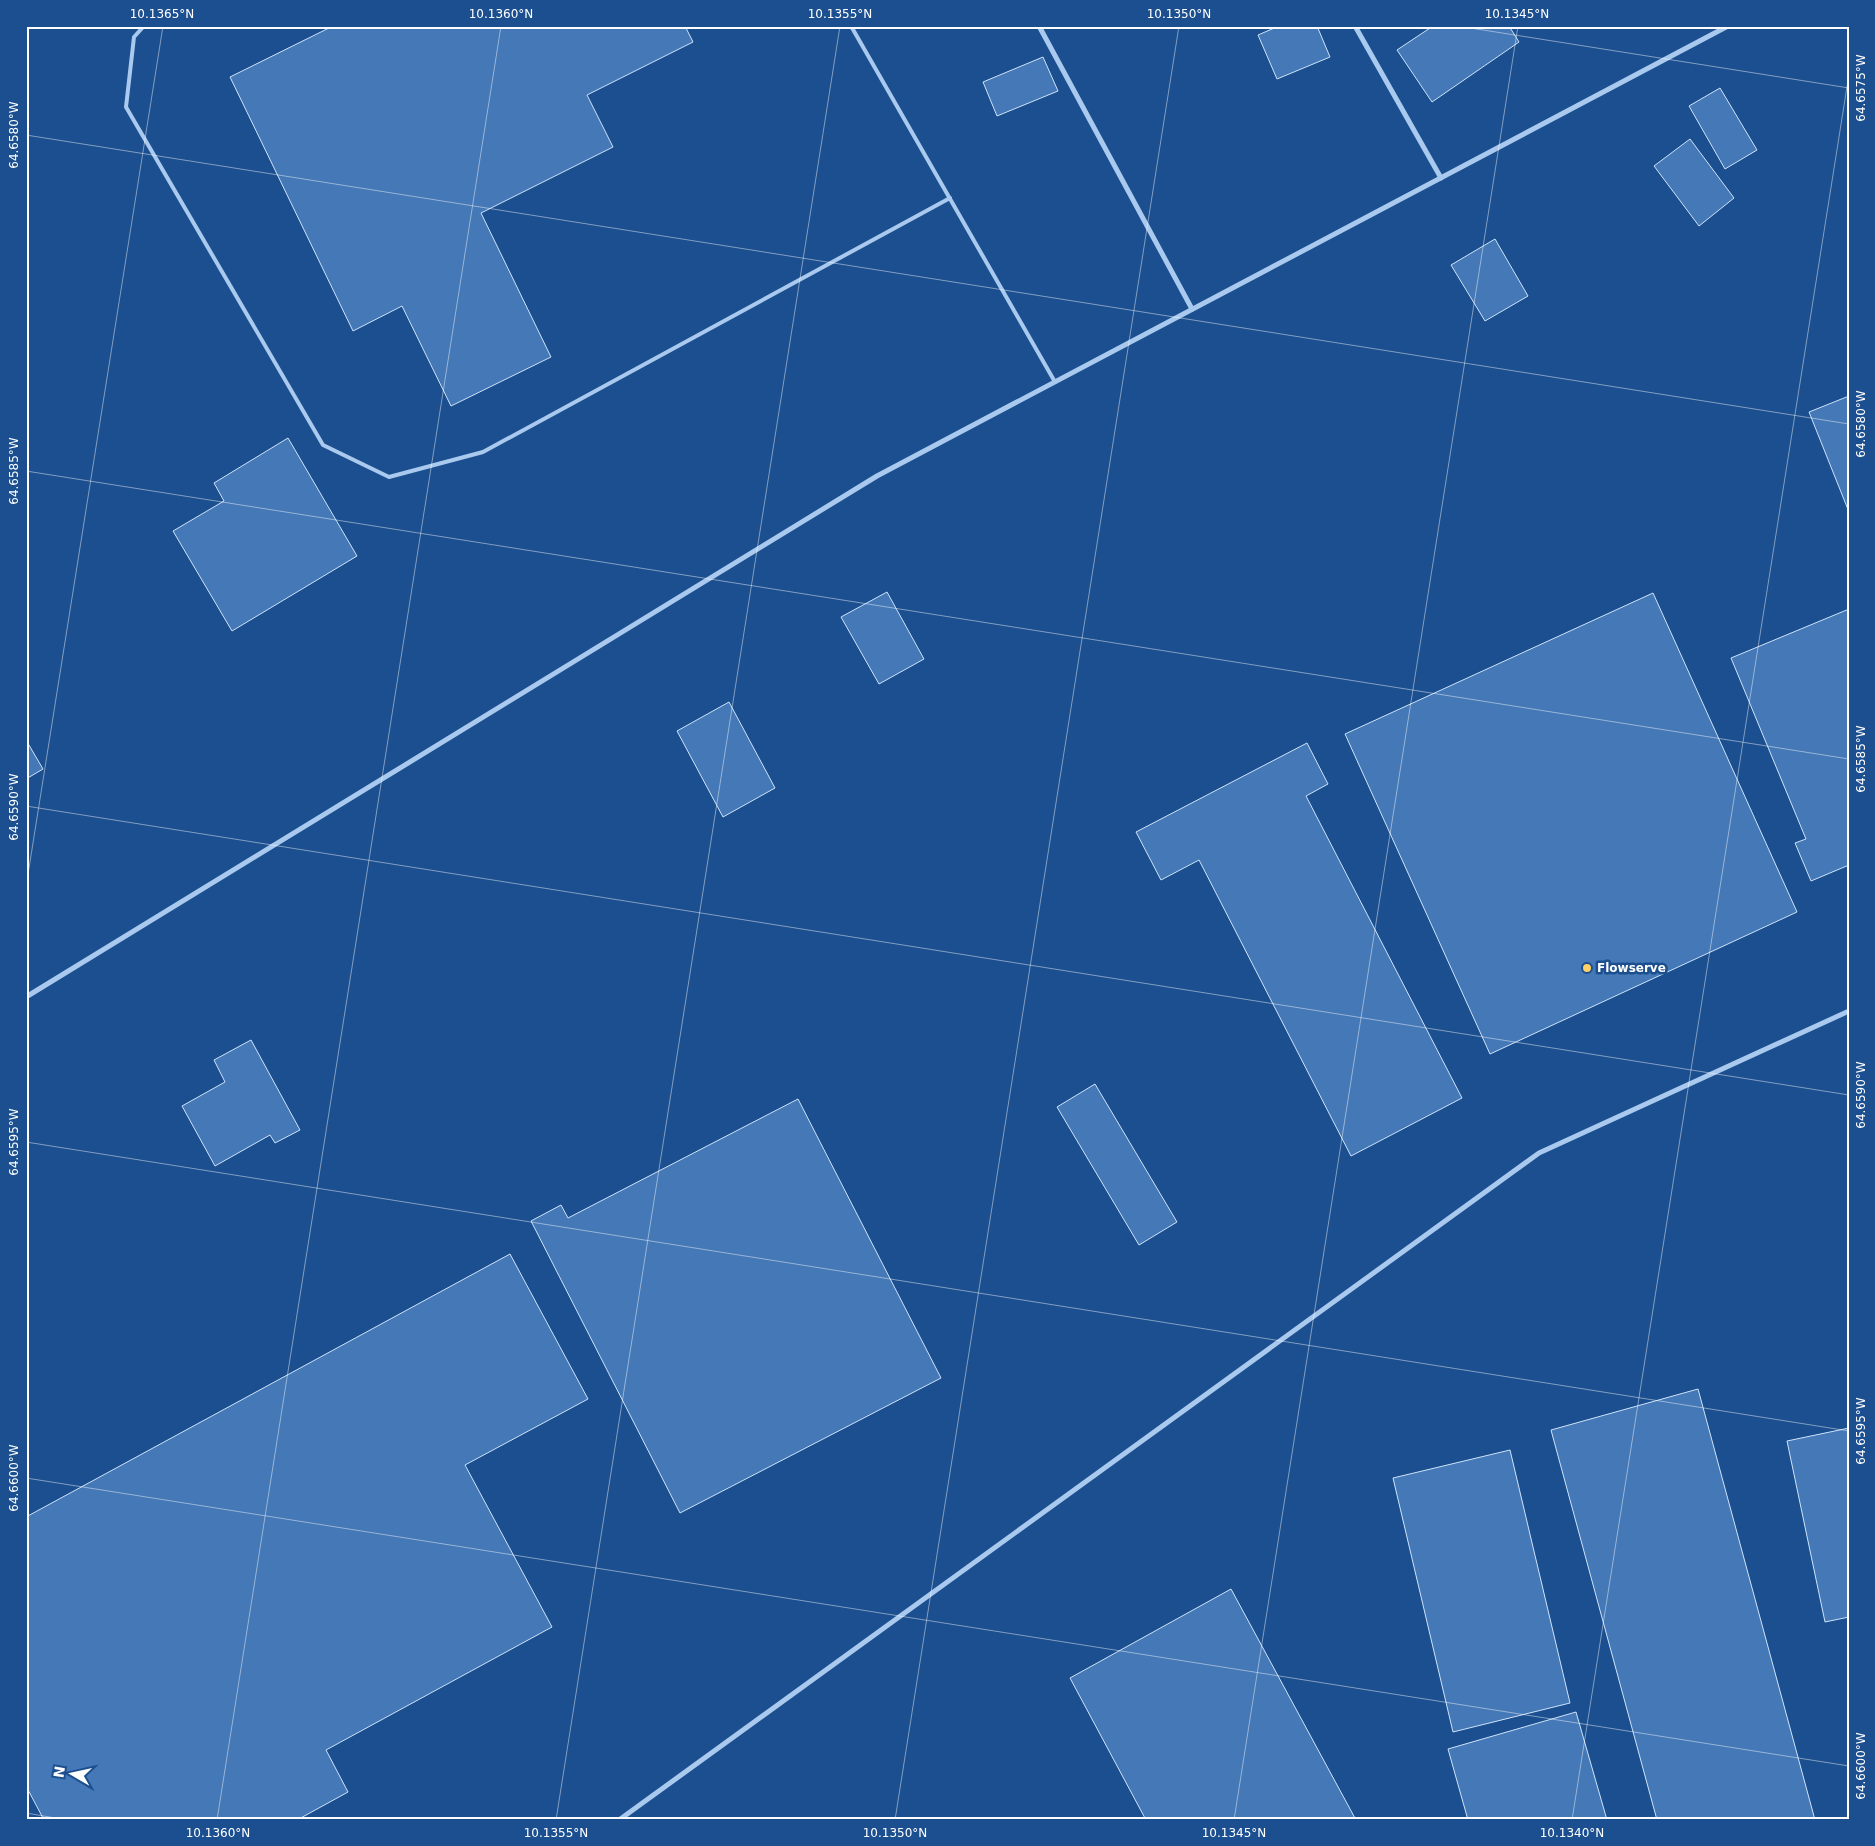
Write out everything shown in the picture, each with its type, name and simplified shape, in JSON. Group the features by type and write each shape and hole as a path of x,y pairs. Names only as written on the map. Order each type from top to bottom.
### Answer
{"street":[{"path":"1038,26 1192,309"},
{"path":"1355,26 1441,178"},
{"path":"26,997 877,476 1728,26"},
{"path":"619,1820 1539,1153 1849,1011"}],"lane":[{"path":"144,26 134,37 126,107 323,445 389,477 483,452 950,198"},
{"path":"852,26 1055,382"}],"building":[{"path":"333,26 685,26 693,42 587,95 613,147 481,213 551,357 451,406 402,306 353,331 230,77"},
{"path":"1279,26 1317,26 1330,57 1277,79 1258,35"},
{"path":"1433,26 1509,26 1519,42 1432,102 1397,50"},
{"path":"1043,57 1058,91 997,116 983,82"},
{"path":"1720,88 1757,150 1725,169 1689,106"},
{"path":"1690,139 1734,198 1699,226 1654,166"},
{"path":"1495,239 1528,296 1485,321 1451,265"},
{"path":"1849,396 1849,512 1809,412"},
{"path":"288,438 357,556 232,631 173,531 224,501 214,483"},
{"path":"887,592 924,659 879,684 841,617"},
{"path":"1653,593 1797,912 1490,1054 1345,734"},
{"path":"1849,609 1849,865 1811,881 1795,843 1806,839 1731,658"},
{"path":"729,702 775,788 723,817 677,731"},
{"path":"26,740 43,769 26,779"},
{"path":"1307,743 1328,784 1306,796 1462,1098 1351,1156 1199,860 1161,880 1136,832"},
{"path":"251,1040 300,1130 275,1143 270,1135 215,1166 182,1106 225,1082 214,1060"},
{"path":"1095,1084 1177,1222 1139,1245 1057,1107"},
{"path":"798,1099 941,1378 680,1513 531,1221 561,1205 568,1218"},
{"path":"510,1254 588,1399 465,1465 552,1627 326,1750 348,1792 297,1820 44,1820 26,1786 26,1517"},
{"path":"1698,1389 1815,1820 1657,1820 1551,1430"},
{"path":"1849,1428 1849,1617 1825,1622 1787,1441"},
{"path":"1510,1450 1570,1703 1453,1732 1393,1478"},
{"path":"1231,1589 1356,1820 1146,1820 1070,1678"},
{"path":"1576,1712 1607,1820 1468,1820 1448,1749"}],"place":[{"name":"Flowserve","path":"1587,968"}]}
